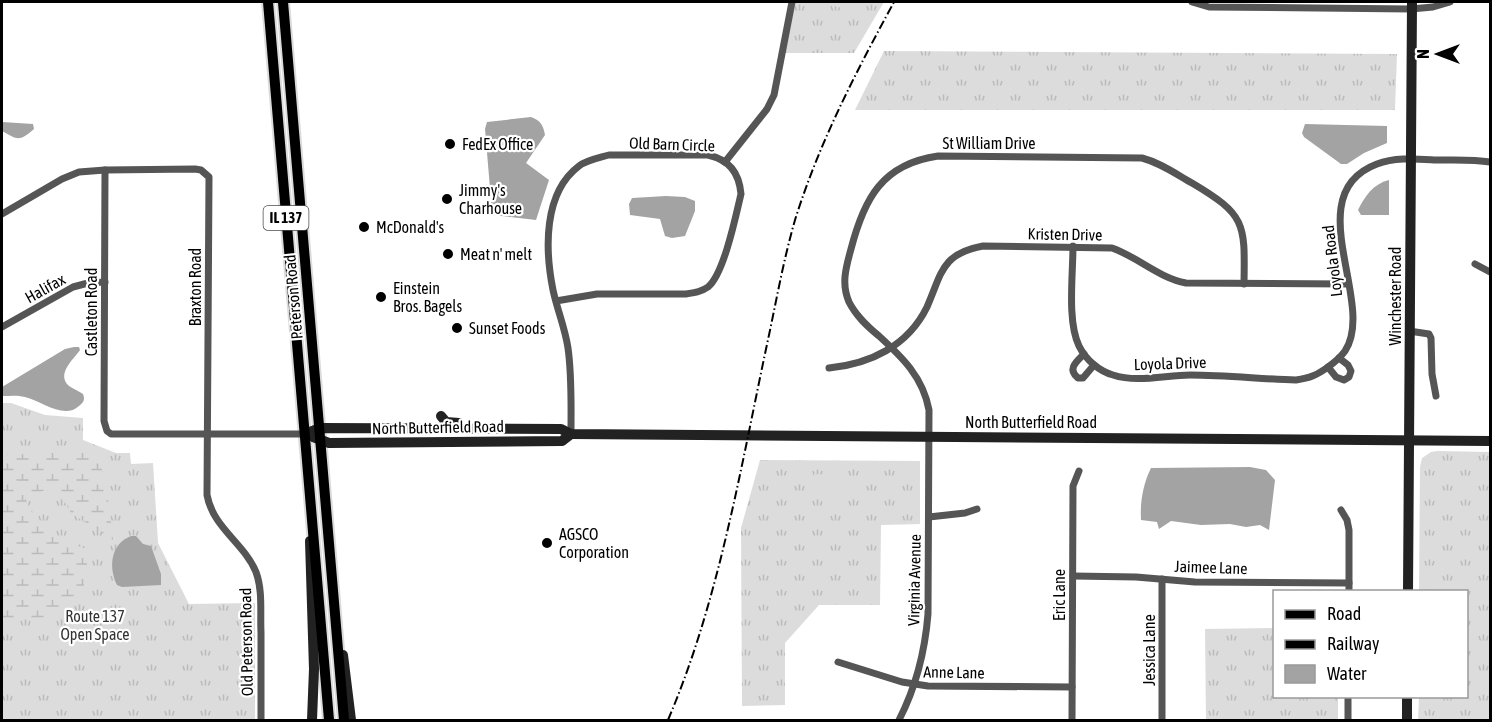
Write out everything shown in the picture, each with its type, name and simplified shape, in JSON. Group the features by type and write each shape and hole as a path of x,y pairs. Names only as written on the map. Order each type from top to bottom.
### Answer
{"main road":[{"name":"Peterson Road","path":"268,2 329,720"},
{"name":"Peterson Road","path":"283,2 344,720"},
{"name":"Winchester Road","path":"1408,590 1412,5"},
{"path":"441,416 446,422 507,426 516,429"},
{"name":"North Butterfield Road","path":"304,434 320,428 435,428 561,429 571,434 1491,441"},
{"path":"435,428 456,442"},
{"name":"North Butterfield Road","path":"304,434 329,443 562,441 571,434"},
{"name":"Peterson Road","path":"309,495 314,669 312,720"},
{"name":"Peterson Road","path":"330,553 351,720"},
{"path":"1407,698 1407,720"}],"street":[{"path":"725,162 767,110 774,95 792,2"},
{"path":"1192,2 1209,8 1254,5 1432,7 1450,2"},
{"name":"Old Barn Circle","path":"556,301 597,294 686,294 706,289 718,275 741,194 737,175 725,162 708,155 609,155 579,166 567,178 552,207 548,259 556,301 567,345 570,367 571,434"},
{"name":"St William Drive","path":"929,436 927,396 908,363 861,320 846,292 846,267 857,224 871,195 891,175 913,162 938,156 1130,157 1152,160 1231,209 1238,220 1243,236 1244,284"},
{"name":"Loyola Road","path":"1334,363 1348,345 1352,328 1340,219 1343,198 1355,178 1374,165 1394,160 1491,162"},
{"path":"2,214 62,179 79,172 105,170"},
{"name":"Braxton Road","path":"105,170 201,170 208,177 208,435"},
{"name":"Castleton Road","path":"105,170 104,427 111,434 128,435"},
{"name":"Kristen Drive","path":"828,368 865,362 891,347 906,335 919,319 944,267 963,252 983,246 1105,247 1118,250 1177,282 1348,284"},
{"name":"Loyola Drive","path":"1073,246 1073,319 1076,339 1084,354 1094,365 1113,375 1129,378 1221,375 1296,380 1311,378 1334,363"},
{"path":"1475,264 1491,272"},
{"name":"Halifax","path":"2,327 73,287 105,282"},
{"path":"1409,331 1423,332 1429,334 1431,338 1433,385 1436,396"},
{"path":"1084,354 1074,364 1072,370 1074,374 1078,378 1083,378 1094,365"},
{"name":"North Butterfield Road","path":"128,435 304,434"},
{"name":"Old Peterson Road","path":"208,435 207,485 211,512 250,560 258,579 261,720"},
{"name":"Virginia Avenue","path":"899,720 914,685 927,635 929,436"},
{"name":"Eric Lane","path":"1072,720 1073,486 1079,471"},
{"path":"929,517 965,513 977,508"},
{"path":"1341,510 1347,520 1349,530 1349,590"},
{"name":"Jaimee Lane","path":"1073,576 1136,577 1195,582 1349,583"},
{"name":"Jessica Lane","path":"1162,579 1162,720"},
{"name":"Anne Lane","path":"838,662 914,685 1072,687"},
{"path":"1348,698 1348,720"}],"green space":[{"path":"795,2 884,2 854,53 785,53"},
{"path":"815,2 850,2 848,9"},
{"path":"884,51 1397,54 1395,110 855,110"},
{"name":"Route 137 Open Space","path":"2,403 11,403 45,415 83,418 83,440 116,453 130,453 131,464 153,463 158,543 189,604 255,603 255,720 2,720"},
{"path":"98,451 109,504 113,540 71,513 63,499 49,490 34,493 24,499 36,517 64,541 86,549 87,573 78,595 57,618 2,619 2,455"},
{"path":"1431,452 1490,452 1490,720 1418,720 1419,698 1468,698 1468,590 1419,590 1420,467 1422,458"},
{"path":"760,460 920,461 920,524 881,525 880,605 819,605 785,643 785,705 742,706 741,528"},
{"path":"814,474 844,475 846,477 844,508 829,506 820,499 815,489"},
{"path":"1273,628 1273,698 1338,698 1338,720 1206,720 1205,629"}],"water":[{"path":"531,117 541,124 545,135 526,163 549,180 536,220 494,215 485,129 487,122"},
{"path":"2,122 33,124 34,129 22,138 15,138 2,131"},
{"path":"1305,124 1387,126 1387,143 1364,153 1347,164 1341,164 1304,137 1302,133"},
{"path":"1389,180 1389,215 1361,215 1358,210 1367,195 1378,184"},
{"path":"685,197 695,201 695,211 685,236 672,238 665,236 660,219 630,215 629,204 632,198"},
{"path":"79,347 80,350 67,367 64,377 69,386 83,394 84,401 79,406 67,411 25,397 2,396 2,387 65,349"},
{"path":"1250,467 1266,470 1275,480 1269,530 1260,525 1246,527 1230,524 1201,525 1171,521 1159,529 1157,522 1141,520 1143,493 1151,468"},
{"path":"131,536 136,536 143,544 151,546 161,574 161,585 122,587 117,585 114,578 113,556 119,544"}],"railway":[{"path":"668,720 702,627 715,579 795,220 827,136 852,81 894,2"}],"place":[{"name":"FedEx Office","path":"450,144"},
{"name":"Jimmy's Charhouse","path":"447,199"},
{"name":"McDonald's","path":"364,227"},
{"name":"Meat n' melt","path":"448,254"},
{"name":"Einstein Bros. Bagels","path":"381,297"},
{"name":"Sunset Foods","path":"457,328"},
{"name":"AGSCO Corporation","path":"547,543"}]}
